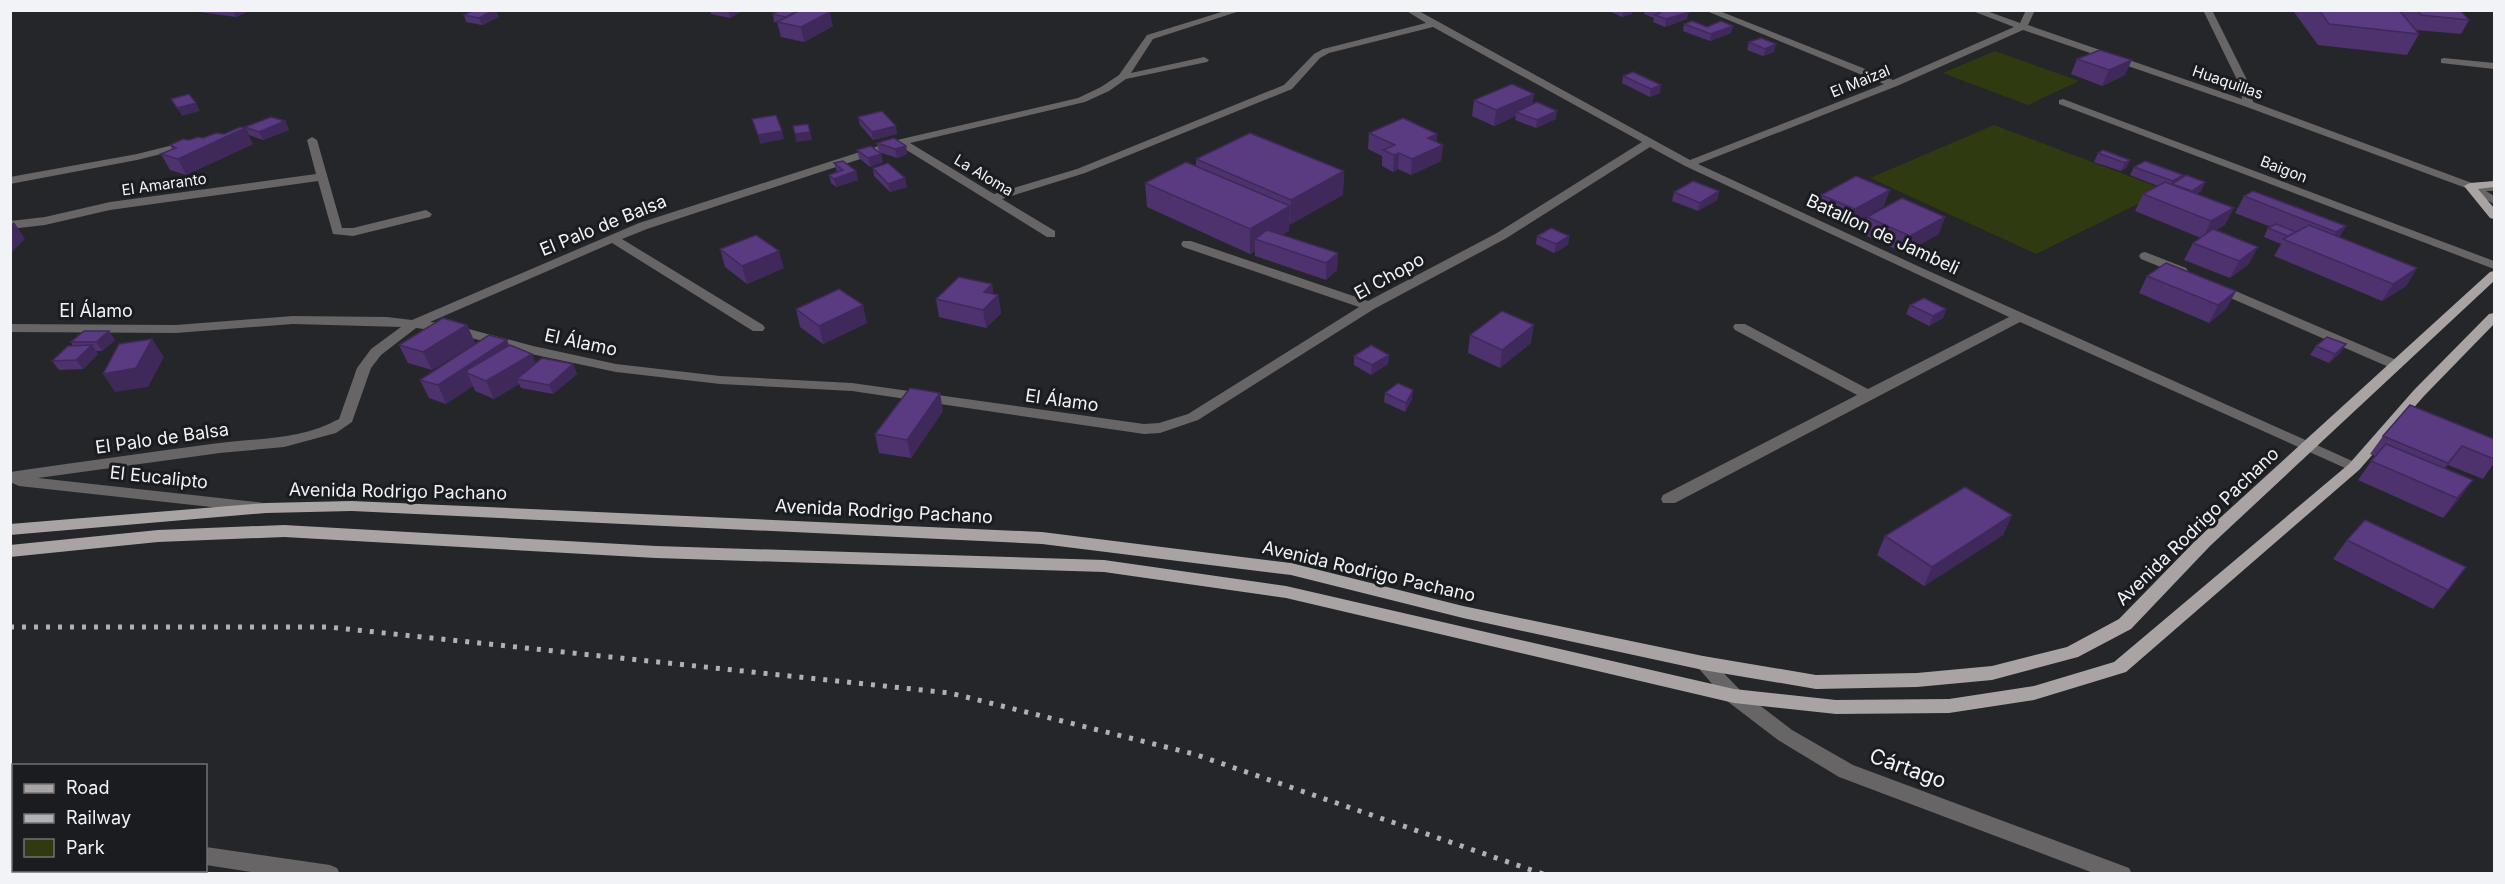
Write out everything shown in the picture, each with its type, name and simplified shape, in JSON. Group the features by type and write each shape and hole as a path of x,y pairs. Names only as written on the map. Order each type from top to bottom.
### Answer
{"main road":[{"path":"2470,186 2494,215"},
{"name":"Avenida Rodrigo Pachano","path":"10,530 266,508 352,506 1042,538 1121,546 1291,569 1463,612 1703,663 1816,681 1917,680 1992,673 2072,652 2125,624 2204,542 2494,275"},
{"path":"10,551 158,536 284,531 656,552 1104,566 1286,592 1734,696 1836,707 1949,706 2034,693 2120,667 2354,467 2420,393 2494,317"}],"street":[{"name":"Batallon de Jambeli","path":"1409,10 1488,56 1689,164 2019,317 2354,467"},
{"path":"1708,10 1893,84"},
{"name":"Huaquillas","path":"1974,10 2248,104 2470,186"},
{"path":"2022,27 2031,10"},
{"path":"2207,10 2246,88 2248,104"},
{"name":"El Palo de Balsa","path":"10,479 232,447 290,442 316,436 345,422 364,368 376,352 413,324 643,226 901,142 1081,100 1105,89 1123,77 1150,37 1237,12"},
{"path":"993,198 1081,171 1288,87 1317,56 1326,51 1435,24"},
{"name":"El Maizal","path":"1689,164 1893,84 2022,27"},
{"path":"1123,77 1204,60"},
{"path":"2445,61 2494,66"},
{"name":"Baigon","path":"2063,102 2494,265"},
{"path":"312,140 337,231 353,232 426,214"},
{"path":"10,182 137,157 202,141"},
{"name":"La Aloma","path":"901,142 1051,234"},
{"name":"El Chopo","path":"1144,429 1160,428 1193,417 1368,306 1501,236 1648,143"},
{"name":"El Amaranto","path":"10,225 64,217 110,206 322,177"},
{"path":"2470,186 2494,186"},
{"path":"2470,186 2494,201"},
{"path":"612,238 759,328"},
{"path":"1186,244 1368,306"},
{"path":"2145,256 2396,365"},
{"path":"1669,498 2019,317"},
{"name":"El Álamo","path":"10,328 176,329 316,319 387,321 450,328 616,368 720,380 852,387 1144,429"},
{"path":"1740,327 1868,394"},
{"name":"El Eucalipto","path":"10,479 266,508"},
{"name":"Cártago","path":"1703,663 1734,696 1785,735 1846,771 2122,873"},
{"path":"207,856 330,873"}],"green space":[{"path":"1995,51 2079,81 2028,105 1943,73"},
{"path":"1994,125 2166,190 2036,254 1870,178"}],"building":[{"path":"474,10 494,10 479,18 464,15"},
{"path":"780,10 795,12 786,17 773,14"},
{"path":"801,10 830,12 801,27 777,22"},
{"path":"1654,10 1686,10 1689,12 1666,19 1655,15 1660,13"},
{"path":"2319,10 2399,10 2419,34 2329,24"},
{"path":"2417,10 2460,10 2469,20 2421,15"},
{"path":"1692,21 1707,27 1721,21 1733,26 1711,34 1684,24"},
{"path":"1761,38 1776,44 1765,49 1749,42"},
{"path":"2100,50 2132,60 2109,70 2077,59"},
{"path":"1633,72 1661,85 1651,89 1623,76"},
{"path":"1512,84 1534,94 1496,110 1474,100"},
{"path":"189,94 196,103 177,108 171,99"},
{"path":"1537,102 1557,111 1537,120 1516,112"},
{"path":"882,111 896,126 872,132 858,117"},
{"path":"776,115 782,131 758,135 752,119"},
{"path":"271,117 285,121 259,132 245,127"},
{"path":"1403,118 1437,134 1428,138 1443,145 1412,159 1399,153 1394,155 1383,150 1395,145 1369,133"},
{"path":"808,124 810,132 795,134 793,126"},
{"path":"240,127 245,128 178,159 161,154 176,148 170,145 183,139 203,138 216,133 224,134"},
{"path":"1250,133 1344,171 1291,200 1196,159"},
{"path":"894,138 906,146 895,149 877,143"},
{"path":"871,146 881,154 868,158 857,150"},
{"path":"2103,150 2130,160 2125,163 2098,153"},
{"path":"843,161 856,171 834,179 829,175 843,170 834,163"},
{"path":"2145,161 2183,175 2173,181 2134,167"},
{"path":"1186,162 1290,206 1250,229 1145,183"},
{"path":"888,163 905,178 888,184 873,168"},
{"path":"2186,175 2205,182 2192,191 2172,184"},
{"path":"1856,176 1890,190 1855,209 1821,195"},
{"path":"1693,181 1719,191 1700,203 1674,192"},
{"path":"2165,182 2234,208 2211,221 2143,194"},
{"path":"2253,191 2346,226 2336,232 2244,196"},
{"path":"1902,198 1945,217 1910,236 1867,217"},
{"path":"2276,224 2296,232 2288,236 2268,228"},
{"path":"2309,225 2417,268 2393,284 2283,239"},
{"path":"1551,228 1569,236 1556,244 1537,236"},
{"path":"2213,229 2258,247 2239,261 2193,243"},
{"path":"1267,230 1338,253 1326,263 1255,239"},
{"path":"756,235 779,251 742,266 720,249"},
{"path":"2166,263 2236,291 2218,305 2147,276"},
{"path":"959,277 992,284 984,292 998,295 983,310 936,299"},
{"path":"839,289 863,305 819,326 796,309"},
{"path":"1924,298 1946,309 1933,316 1910,305"},
{"path":"1502,311 1534,325 1502,350 1470,335"},
{"path":"443,318 467,325 423,352 399,345"},
{"path":"84,331 109,331 96,342 71,342"},
{"path":"489,335 507,340 438,385 420,380"},
{"path":"2327,337 2346,344 2335,354 2316,346"},
{"path":"152,339 136,368 103,374 119,344"},
{"path":"92,345 76,360 52,361 68,346"},
{"path":"510,345 532,354 486,381 467,373 467,370"},
{"path":"1371,345 1389,355 1372,365 1354,356"},
{"path":"542,358 573,364 549,385 517,379"},
{"path":"1398,383 1413,390 1406,403 1385,393"},
{"path":"910,388 940,393 907,440 875,434"},
{"path":"2410,405 2494,439 2494,459 2462,446 2448,463 2383,436"},
{"path":"2386,444 2473,480 2457,498 2371,461"},
{"path":"1965,487 2012,515 1932,567 1885,536"},
{"path":"2365,520 2466,567 2448,590 2347,540"}],"railway":[{"path":"10,627 328,627 950,693 1194,754 1543,874"}]}
